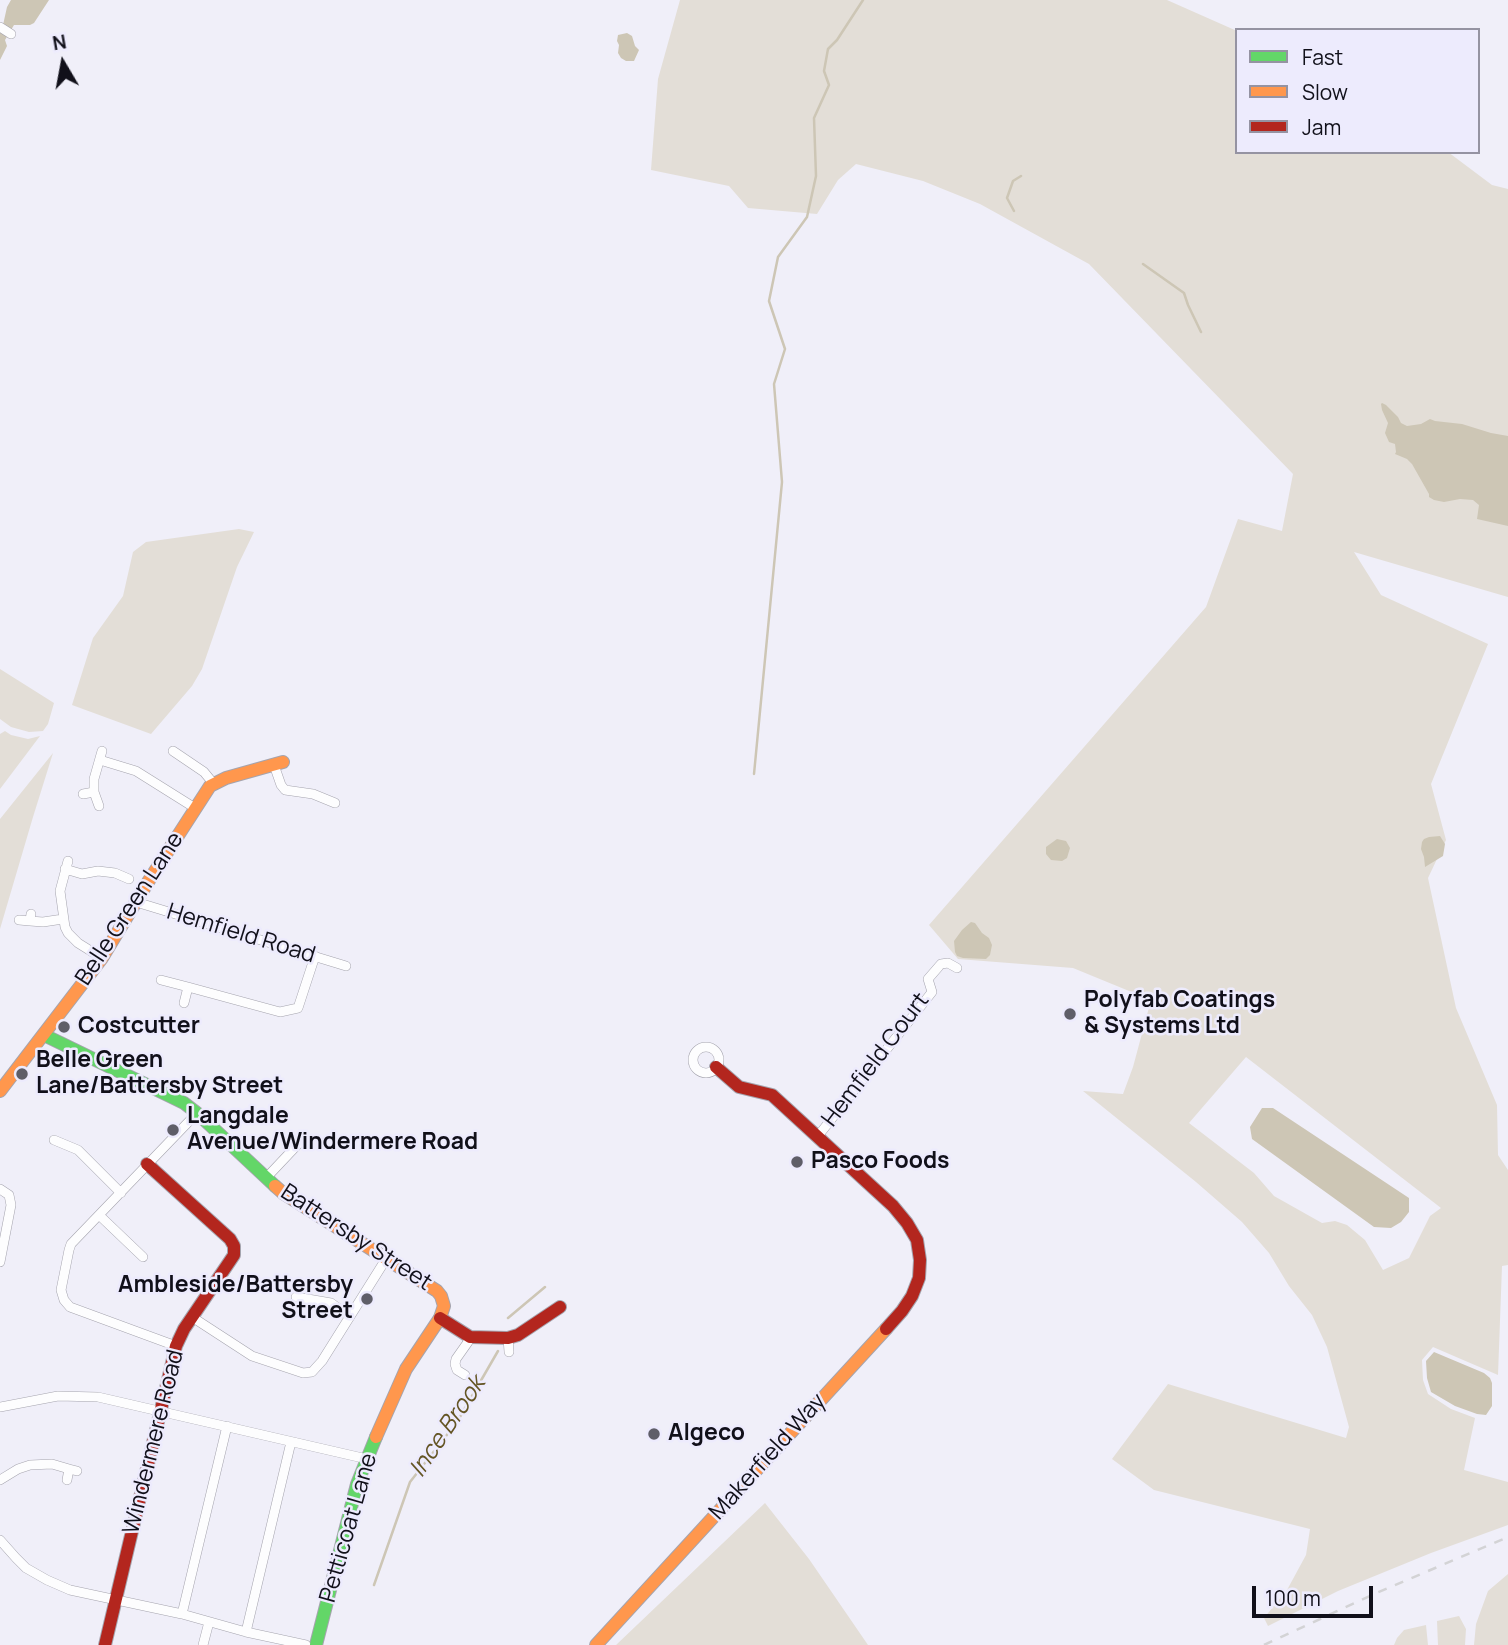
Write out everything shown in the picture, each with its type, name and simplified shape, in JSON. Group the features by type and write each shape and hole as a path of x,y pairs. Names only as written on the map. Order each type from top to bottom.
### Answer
{"street":[{"path":"0,27 11,34"},
{"path":"173,751 204,772 214,783 278,763 281,785 285,790 313,794 335,803"},
{"path":"99,806 94,792 94,779 101,755 136,771 195,808"},
{"name":"Belle Green Lane","path":"2,1084 44,1035 102,958 195,808 214,783"},
{"path":"83,794 94,792"},
{"path":"102,958 68,933 63,919 60,891 67,865 82,874 115,873 129,879"},
{"name":"Hemfield Road","path":"135,902 346,967"},
{"path":"19,920 31,917 43,922 63,919"},
{"path":"161,980 280,1012 298,1008 316,956"},
{"name":"Hemfield Court","path":"818,1136 932,992 928,979 941,964 948,963 957,968"},
{"path":"184,1003 188,987"},
{"name":"Battersby Street","path":"44,1035 184,1103 282,1193 437,1291 443,1302"},
{"path":"716,1067 738,1087 772,1095 818,1136"},
{"path":"176,1346 70,1307 61,1290 69,1250 75,1239 197,1113"},
{"name":"Makerfield Way","path":"596,1645 902,1311 912,1296 919,1278 917,1240 893,1206 818,1136"},
{"path":"54,1140 68,1141 121,1193"},
{"name":"Battersby Street","path":"267,1177 301,1141"},
{"name":"Windermere Road","path":"105,1645 176,1346 184,1329 234,1255 234,1246 230,1239 147,1164"},
{"path":"0,1189 9,1195 11,1205 0,1262"},
{"path":"99,1215 143,1257"},
{"path":"192,1317 252,1356 303,1373 312,1372 322,1361 386,1259"},
{"path":"296,1297 331,1303 349,1316"},
{"name":"Petticoat Lane","path":"316,1645 354,1496 367,1459 406,1369 440,1318 443,1302"},
{"path":"440,1318 470,1337 508,1338 518,1335 560,1307"},
{"path":"465,1375 457,1370 455,1364 468,1342 468,1336"},
{"path":"508,1338 509,1352"},
{"path":"0,1407 58,1396 99,1397 367,1459"},
{"path":"182,1614 227,1426"},
{"path":"246,1632 291,1442"},
{"path":"0,1480 30,1465 52,1464 73,1470 66,1480"},
{"path":"0,1540 26,1568 70,1590 306,1645"},
{"path":"203,1645 209,1622"}],"shaded area":[{"path":"11,0 49,0 34,23 14,25 5,40 7,46 0,60 0,29"},
{"path":"680,0 1167,0 1235,30 1235,154 1451,154 1492,185 1508,189 1508,597 1354,552 1381,595 1488,644 1431,784 1446,840 1428,878 1456,1008 1497,1105 1498,1155 1508,1170 1508,1265 1502,1266 1498,1375 1433,1347 1422,1360 1423,1380 1428,1394 1451,1409 1475,1418 1464,1470 1508,1482 1508,1525 1338,1591 1268,1626 1264,1618 1287,1590 1306,1555 1310,1529 1154,1490 1112,1459 1168,1384 1346,1438 1349,1427 1327,1347 1312,1315 1289,1286 1269,1253 1242,1222 1083,1091 1123,1094 1151,1000 1073,968 958,959 929,925 1206,607 1238,519 1282,531 1293,474 1089,264 980,204 923,181 856,164 838,180 817,214 748,208 729,186 651,170 658,79","holes":["1246,1057 1441,1208 1430,1216 1409,1258 1383,1270 1365,1240 1347,1225 1335,1221 1322,1223 1274,1196 1254,1173 1189,1123"]},
{"path":"627,33 632,36 639,50 634,61 626,61 618,53 618,35"},
{"path":"1382,403 1407,426 1421,424 1430,419 1508,436 1508,526 1477,519 1479,505 1473,500 1444,502 1429,497 1412,464 1395,454 1395,444 1389,442 1385,433 1388,423"},
{"path":"239,529 254,532 237,567 202,669 192,686 151,734 72,705 93,638 123,596 133,552 146,542"},
{"path":"0,669 54,703 43,731 29,732 11,727 0,719"},
{"path":"5,731 28,739 40,736 0,789 0,734"},
{"path":"53,753 33,817 0,929 0,819"},
{"path":"1440,836 1445,844 1443,856 1425,867 1422,842 1429,837"},
{"path":"1057,839 1066,841 1070,848 1067,858 1062,861 1051,860 1046,854 1046,847"},
{"path":"971,922 989,938 992,945 990,955 986,959 963,958 955,952 954,941"},
{"path":"1262,1108 1273,1108 1409,1198 1409,1212 1401,1222 1391,1228 1374,1227 1252,1139 1250,1127"},
{"path":"1434,1352 1490,1378 1492,1406 1486,1415 1455,1406 1431,1392 1426,1361"},
{"path":"765,1503 809,1559 868,1645 616,1645"},
{"path":"1508,1574 1508,1645 1474,1645 1476,1624 1488,1591"},
{"path":"1459,1616 1466,1629 1465,1645 1438,1645 1437,1621"},
{"path":"1426,1625 1428,1645 1394,1645 1404,1630"}],"waterway":[{"path":"754,774 782,482 774,384 785,349 769,301 778,257 807,217 816,176 814,118 829,85 824,71 828,49 863,0"},
{"path":"1014,211 1007,198 1013,181 1021,176"},
{"path":"1143,264 1184,293 1201,332"},
{"name":"Ince Brook","path":"508,1318 545,1287"},
{"name":"Ince Brook","path":"374,1585 410,1482 457,1422 498,1351"}],"railway":[{"path":"1264,1645 1374,1594 1508,1537"}],"traffic: fast":[{"path":"44,1035 184,1103 275,1186"},
{"path":"316,1645 357,1484 376,1437"}],"traffic: slow":[{"path":"0,1091 102,958 210,786 226,778 283,762"},
{"path":"275,1186 441,1296 444,1306 440,1318 406,1369 376,1437"},
{"path":"596,1645 886,1329"}],"traffic: jam":[{"path":"716,1067 739,1087 772,1095 893,1206 907,1223 917,1240 919,1278 912,1296 886,1329"},
{"path":"105,1645 176,1346 184,1329 234,1255 234,1246 230,1239 147,1164"},
{"path":"440,1318 470,1337 508,1338 518,1335 560,1307"}],"place":[{"name":"Polyfab Coatings & Systems Ltd","path":"1070,1014"},
{"name":"Costcutter","path":"64,1027"},
{"name":"Belle Green Lane/Battersby Street","path":"22,1074"},
{"name":"Langdale Avenue/Windermere Road","path":"173,1130"},
{"name":"Pasco Foods","path":"797,1162"},
{"name":"Ambleside/Battersby Street","path":"367,1299"},
{"name":"Algeco","path":"654,1434"}]}
